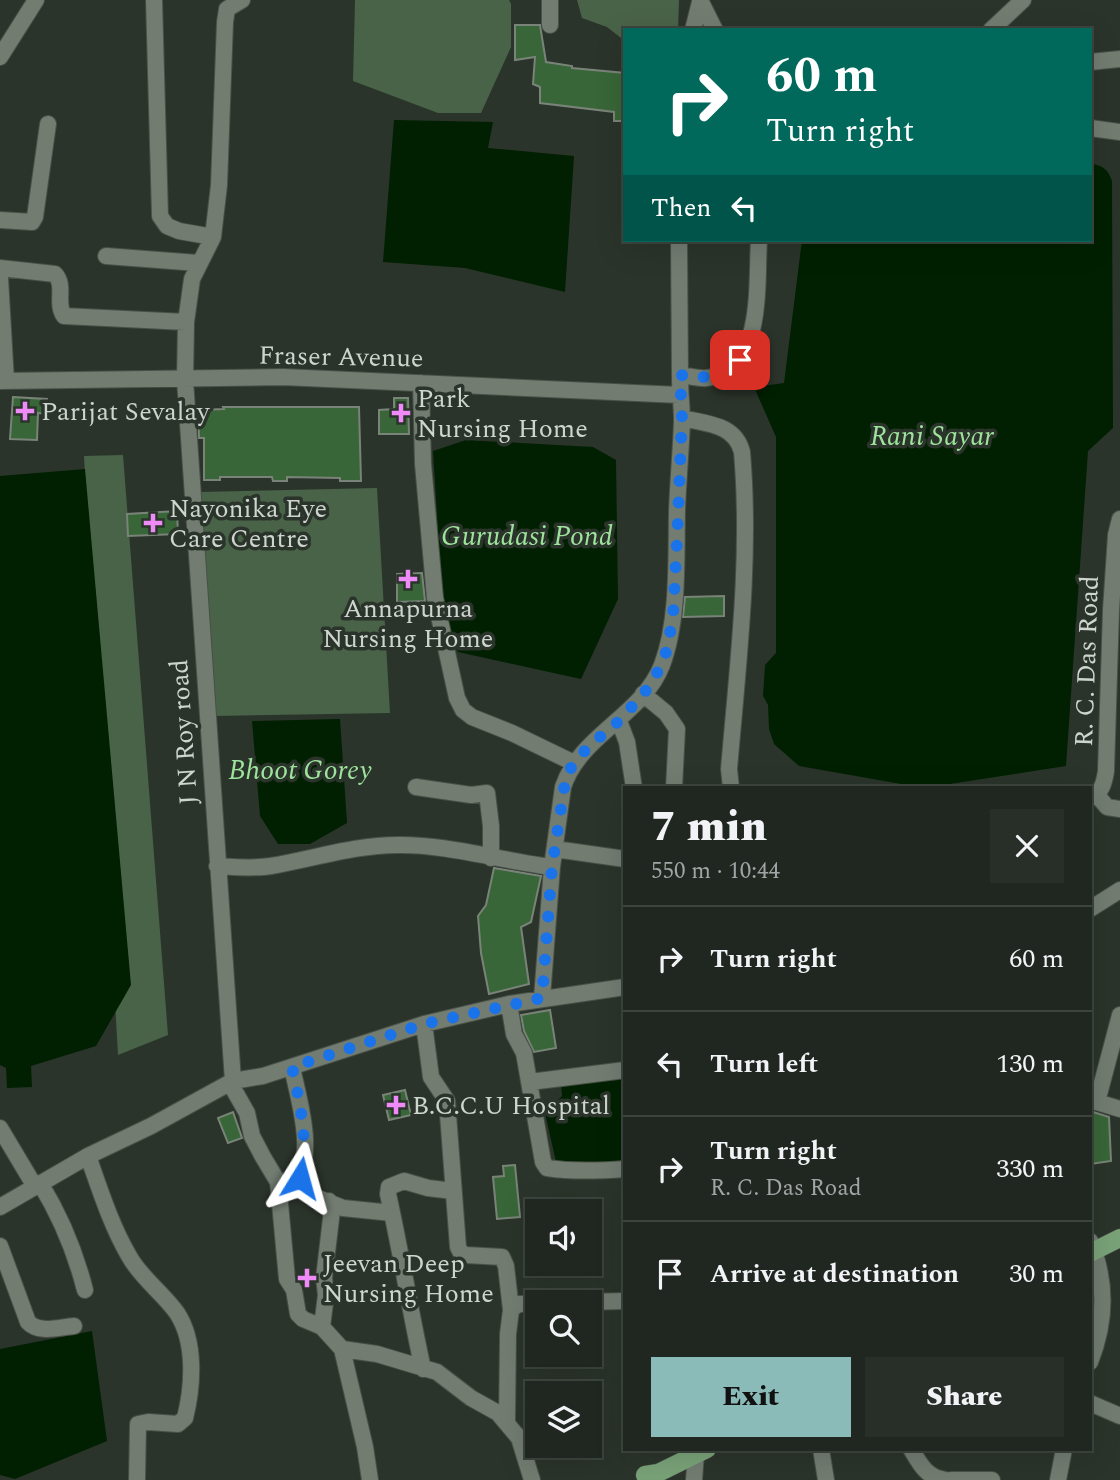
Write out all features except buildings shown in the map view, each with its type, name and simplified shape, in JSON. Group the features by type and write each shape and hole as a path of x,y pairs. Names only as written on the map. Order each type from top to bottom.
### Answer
{"main road":[{"path":"1092,1255 1120,1238"},
{"path":"1092,1255 1120,1252"},
{"path":"640,1478 694,1451"}],"street":[{"path":"2,52 36,0"},
{"path":"154,0 160,216 167,226 179,231 213,237 219,185 225,5 242,0"},
{"path":"550,0 550,25"},
{"path":"993,28 1023,0"},
{"path":"693,28 700,1"},
{"path":"700,1 714,28"},
{"path":"1092,62 1120,59"},
{"path":"0,220 25,223 32,222 35,217 48,124"},
{"path":"1092,128 1120,132"},
{"name":"J N Roy road","path":"213,237 192,279 186,322 185,380 231,1082"},
{"path":"542,998 552,867 563,787 574,763 588,747 619,721 643,694 660,668 667,650 673,616 682,418 679,242"},
{"path":"680,375 706,379 724,374 740,360 750,345 758,242"},
{"path":"107,256 198,263"},
{"path":"0,268 55,274 61,284 59,307 64,316 186,322"},
{"path":"0,278 3,381"},
{"name":"Fraser Avenue","path":"3,381 283,377 680,395"},
{"path":"421,383 423,464 435,598 457,698 463,710 472,717 574,763"},
{"path":"682,418 729,430 740,442 742,452 744,582 729,769 731,786"},
{"name":"R. C. Das Road","path":"1094,797 1104,786 1106,771 1111,610 1116,535 1120,519"},
{"path":"643,694 666,713 677,729 674,786"},
{"path":"619,721 627,742 634,786"},
{"path":"416,787 471,795 487,793 491,858"},
{"path":"1094,797 1107,807 1120,809"},
{"path":"217,866 267,866 367,846 399,845 428,846 552,867"},
{"path":"555,849 623,859"},
{"path":"1092,908 1120,890"},
{"path":"0,1207 88,1156 151,1126 231,1082 292,1067 424,1024 509,1004 623,987"},
{"path":"509,1004 514,1034 523,1048 530,1082 540,1155 547,1168 590,1171 623,1169"},
{"path":"1120,1015 1094,1101 1120,1108"},
{"path":"424,1024 431,1077 447,1101 458,1248 461,1253 502,1257 506,1266 511,1310 508,1334 507,1422"},
{"path":"292,1067 304,1119 305,1142 302,1171 286,1186 287,1279 294,1290 298,1314 303,1319 322,1326 342,1349 370,1480"},
{"path":"530,1082 623,1070"},
{"path":"231,1082 247,1113 253,1136 263,1157 286,1186 343,1208 392,1213"},
{"path":"0,1128 65,1227 75,1251 85,1290"},
{"path":"88,1156 121,1242 131,1259 177,1313 190,1348 185,1418 178,1424 138,1424 137,1480"},
{"path":"423,1369 406,1292 402,1251 388,1194 389,1187 404,1181 453,1191"},
{"path":"322,1326 326,1295 324,1278 332,1210 328,1201"},
{"path":"0,1246 28,1322 33,1328 74,1326"},
{"path":"1092,1255 1104,1296 1097,1344 1092,1357"},
{"path":"602,1302 623,1301"},
{"path":"511,1310 518,1304 525,1304"},
{"path":"342,1349 377,1354 437,1372 471,1398 499,1413 519,1438 532,1480"},
{"path":"1092,1404 1120,1416"},
{"path":"694,1451 694,1480"},
{"path":"821,1451 826,1480"},
{"path":"912,1451 925,1472 936,1479 945,1480"},
{"path":"1058,1480 1064,1451"},
{"path":"951,1480 992,1480"}],"shaded area":[{"path":"355,0 509,0 511,47 481,113 438,113 353,81"},
{"path":"577,0 679,0 678,28 623,28 623,39 607,27 582,18"},
{"path":"123,455 168,1035 118,1055 84,456"},
{"path":"377,488 390,713 214,716 199,492"}],"water":[{"path":"394,120 493,122 488,148 574,156 565,292 465,268 383,262"},
{"name":"Rani Sayar","path":"1092,164 1109,174 1112,181 1113,428 1088,451 1066,766 937,786 913,786 799,766 774,744 769,729 768,705 763,696 765,665 776,653 776,437 754,387 784,383 802,242 1092,242"},
{"name":"Gurudasi Pond","path":"466,440 593,447 616,460 618,599 581,679 458,652 444,624 433,451"},
{"path":"85,469 131,985 96,1046 31,1066 32,1087 7,1088 6,1068 0,1065 0,476"},
{"name":"Bhoot Gorey","path":"340,719 347,823 310,844 278,844 260,816 252,721"},
{"path":"623,1076 621,1167 556,1162 543,1104 555,1103 562,1096 561,1083"},
{"path":"92,1331 107,1441 15,1479 0,1475 0,1349"}],"place":[{"name":"Parijat Sevalay","path":"25,411"},
{"name":"Park Nursing Home","path":"401,413"},
{"name":"Nayonika Eye Care Centre","path":"153,523"},
{"name":"Annapurna Nursing Home","path":"408,579"},
{"name":"B.C.C.U Hospital","path":"396,1105"},
{"name":"Jeevan Deep Nursing Home","path":"307,1278"}],"route":[{"path":"300,1178 304,1163 304,1119 292,1067 424,1024 542,998 552,867 566,776 588,747 619,721 643,694 654,680 667,650 673,616 677,541 682,418 680,375 706,379 724,374 740,360"}]}
